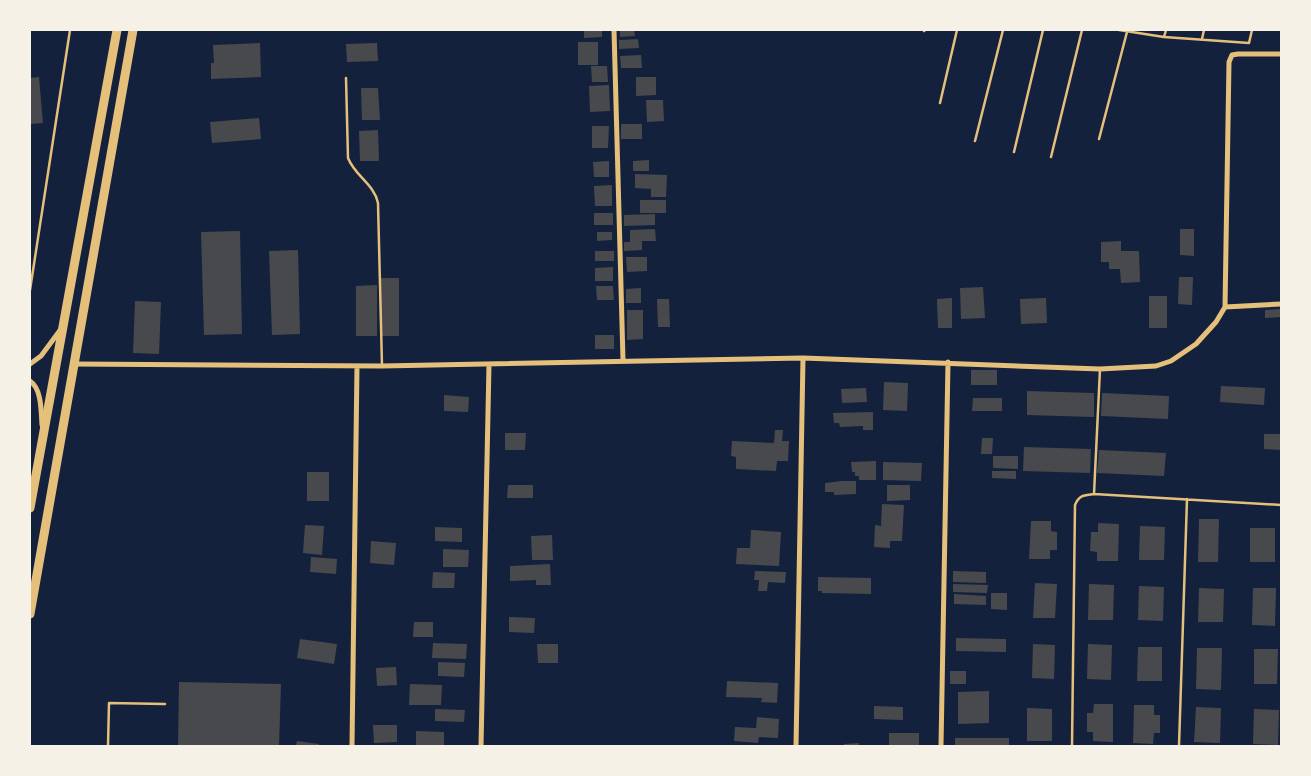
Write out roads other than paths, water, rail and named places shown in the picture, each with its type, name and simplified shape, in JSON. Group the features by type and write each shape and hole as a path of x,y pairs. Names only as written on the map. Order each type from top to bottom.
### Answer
{"main road":[{"path":"30,508 117,30"},
{"path":"30,614 133,30"}],"street":[{"path":"614,30 623,360"},
{"path":"73,364 382,366 803,358 1100,369 1156,366 1171,362 1185,353 1206,334 1225,307 1229,62 1232,55 1281,54"},
{"path":"1225,307 1281,304"},
{"path":"30,364 41,356 64,324"},
{"path":"796,746 803,358"},
{"path":"941,746 948,362"},
{"path":"481,746 488,365"},
{"path":"352,746 357,366"},
{"path":"30,381 34,384 40,401 44,436"}],"lane":[{"path":"30,290 70,30"},
{"path":"346,78 348,158 351,166 375,192 378,203 382,366"},
{"path":"1094,494 1100,369"},
{"path":"1072,746 1075,505 1082,496 1094,494 1281,505"},
{"path":"1179,746 1187,499"},
{"path":"108,746 109,703 165,704"}]}
